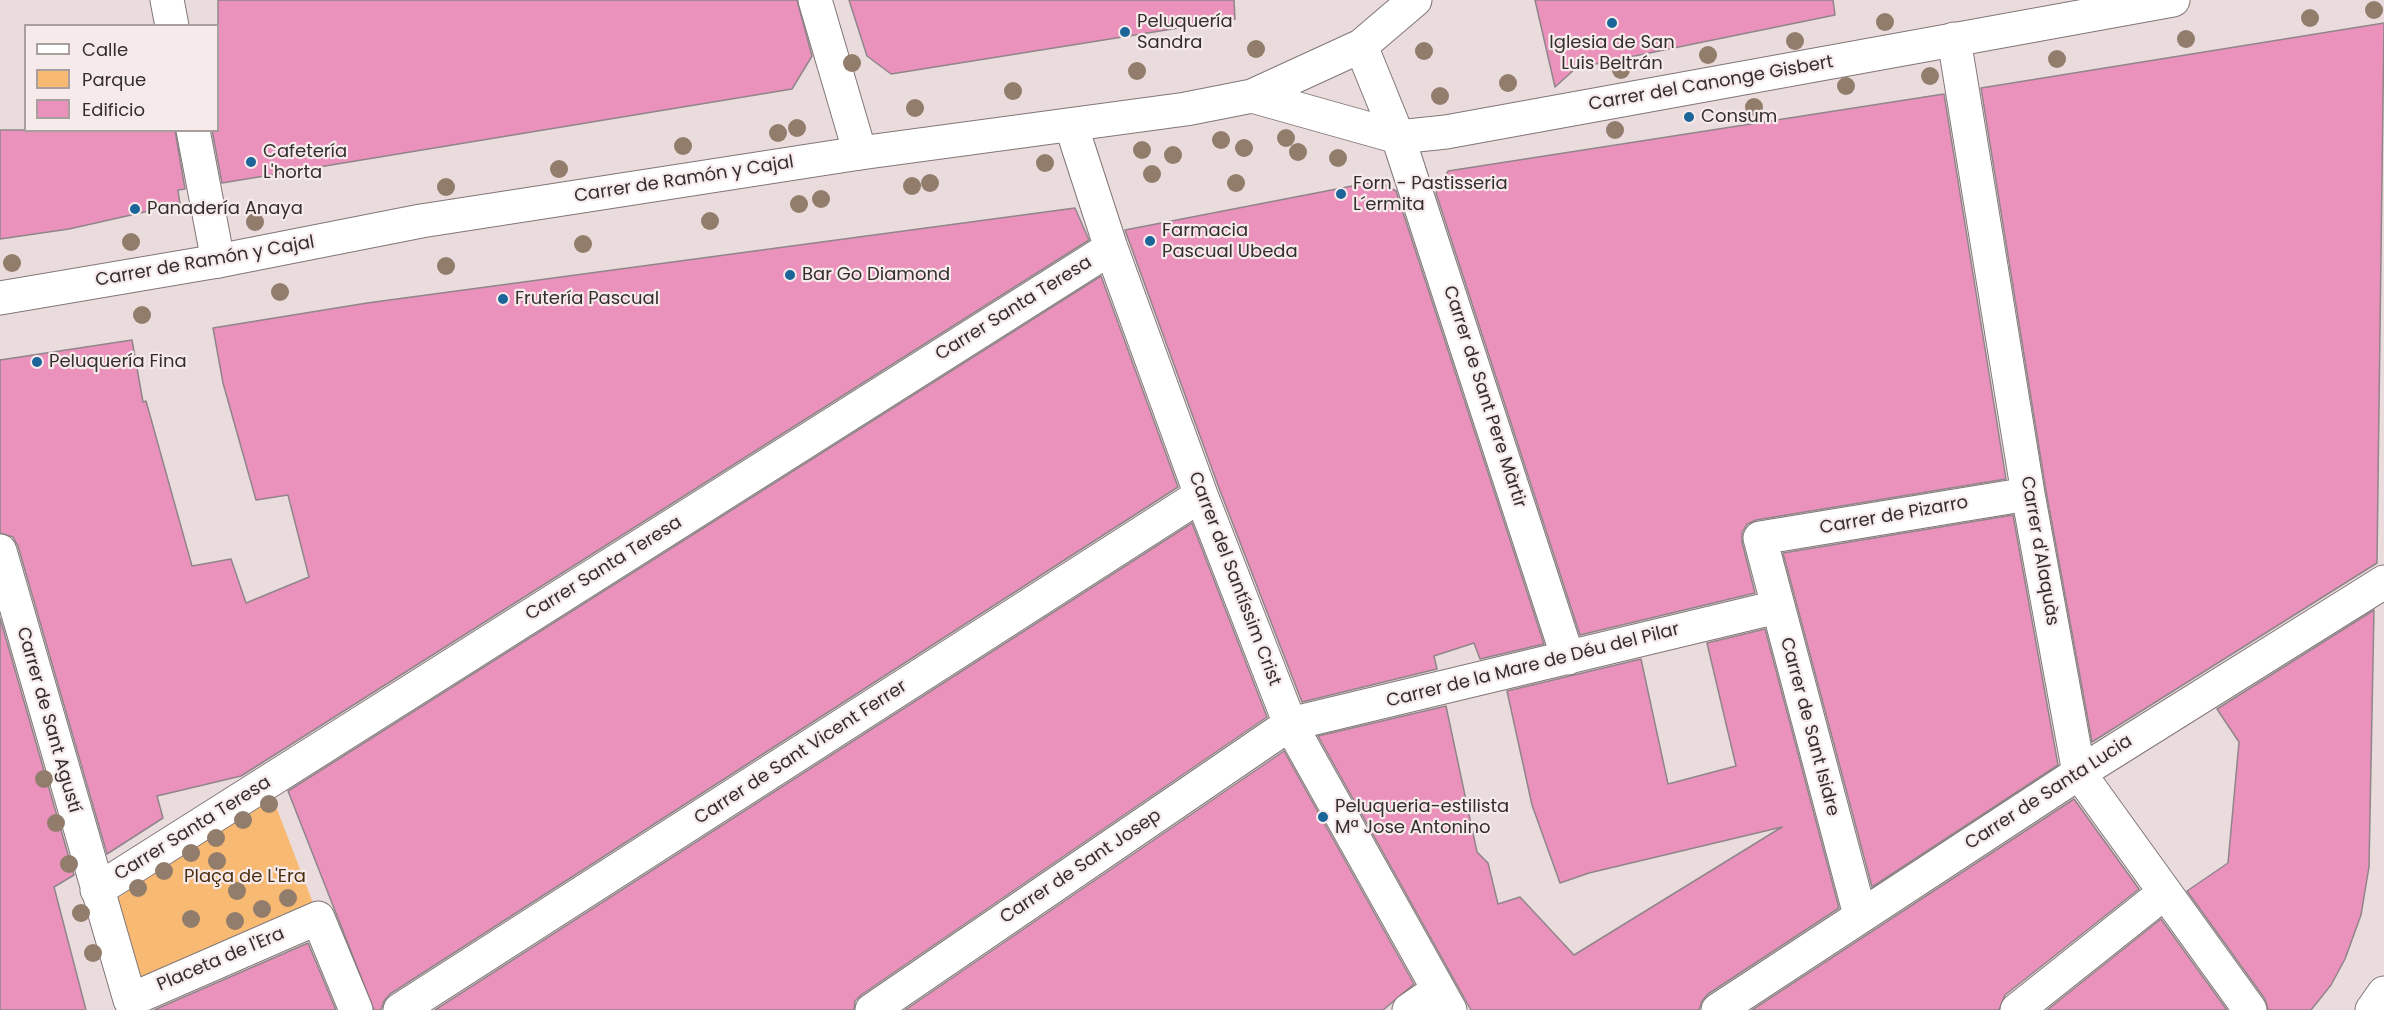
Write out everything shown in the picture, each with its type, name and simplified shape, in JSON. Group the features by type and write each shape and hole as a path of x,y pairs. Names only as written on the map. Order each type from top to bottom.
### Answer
{"street":[{"path":"168,0 172,24"},
{"path":"815,0 860,153"},
{"name":"Carrer de Ramón y Cajal","path":"0,298 218,261 421,221 860,153 1186,109 1252,96 1361,46 1415,0"},
{"name":"Carrer del Canonge Gisbert","path":"1252,96 1398,137 1467,129 2173,0"},
{"name":"Carrer d'Alaquàs","path":"1954,39 2028,494 2079,773 2250,1010"},
{"name":"Carrer de Sant Pere Màrtir","path":"1361,46 1398,137 1568,658"},
{"name":"Carrer del Santíssim Crist","path":"1071,125 1111,248 1201,495 1290,724 1444,1000"},
{"path":"193,132 218,261"},
{"name":"Carrer Santa Teresa","path":"97,890 1111,248"},
{"name":"Carrer de Pizarro","path":"1760,538 2028,494"},
{"name":"Carrer de Sant Vicent Ferrer","path":"400,1010 1201,495"},
{"name":"Carrer de Sant Isidre","path":"1760,538 1860,915"},
{"name":"Carrer de Sant Agustí","path":"0,551 97,890"},
{"name":"Carrer de Santa Lucia","path":"1718,1010 2079,773 2384,582"},
{"name":"Carrer de la Mare de Déu del Pilar","path":"1290,724 1777,607"},
{"name":"Carrer de Sant Josep","path":"872,1010 1290,724"},
{"name":"Placeta de l'Era","path":"97,890 118,1005 318,918 356,1010"},
{"path":"2017,1010 2164,893"},
{"path":"2372,1010 2384,993"},
{"path":"1409,1010 1444,1000"}],"green space":[{"name":"Plaça de L'Era","path":"272,796 313,903 143,981 113,901"}],"building":[{"path":"218,0 797,0 812,56 792,89 222,183 212,132 219,132"},
{"path":"849,0 1234,0 1235,19 891,74 867,56"},
{"name":"Iglesia de San Luis Beltrán","path":"1535,0 1833,0 1835,15 1576,68 1555,87"},
{"path":"2384,23 2377,563 2092,742 2046,491 1981,88"},
{"path":"1944,94 2006,479 1756,520 1747,524 1742,533 1742,542 1755,593 1580,635 1436,193 1448,171"},
{"path":"0,130 175,132 185,189 178,190 180,204 69,229 0,239"},
{"path":"1378,181 1396,191 1544,644 1480,659 1474,643 1434,656 1437,669 1302,702 1219,488 1125,230"},
{"path":"1075,208 1089,240 241,776 157,796 163,818 107,854 18,546 13,537 0,533 0,360 132,340 143,402 146,401 192,566 231,559 246,603 309,577 288,495 256,500 223,383 213,328 367,303"},
{"path":"1101,276 1178,487 390,994 381,1010 374,1010 288,791"},
{"path":"2013,515 2058,765 1872,887 1783,553"},
{"path":"1192,523 1267,717 861,995 855,1001 854,1010 435,1010"},
{"path":"2374,610 2369,867 2361,915 2345,959 2331,985 2311,1010 2268,1010 2265,999 2187,891 2228,863 2239,742 2217,709"},
{"path":"0,618 74,875 54,887 86,1010 0,1010"},
{"path":"1765,629 1839,908 1708,994 1699,1010 1471,1010 1318,736 1446,706 1477,852 1488,863 1498,904 1520,897 1574,955 1782,827 1589,873 1560,883 1532,805 1507,691 1641,659 1668,784 1736,766 1707,643"},
{"path":"1284,751 1414,984 1383,1010 905,1010"},
{"path":"2074,799 2139,889 2005,995 1999,1010 1752,1010"},
{"path":"2161,919 2227,1010 2047,1010"},
{"path":"308,943 336,1010 154,1010"}],"place":[{"name":"Iglesia de San Luis Beltrán","path":"1612,23"},
{"name":"Peluquería Sandra","path":"1125,32"},
{"name":"Consum","path":"1689,117"},
{"name":"Cafetería L'horta","path":"251,162"},
{"name":"Forn - Pastisseria L´ermita","path":"1341,194"},
{"name":"Panadería Anaya","path":"135,209"},
{"name":"Farmacia Pascual Ubeda","path":"1150,241"},
{"name":"Bar Go Diamond","path":"790,275"},
{"name":"Frutería Pascual","path":"503,299"},
{"name":"Peluquería Fina","path":"37,362"},
{"name":"Peluqueria-estilista Mª Jose Antonino","path":"1323,817"}]}
